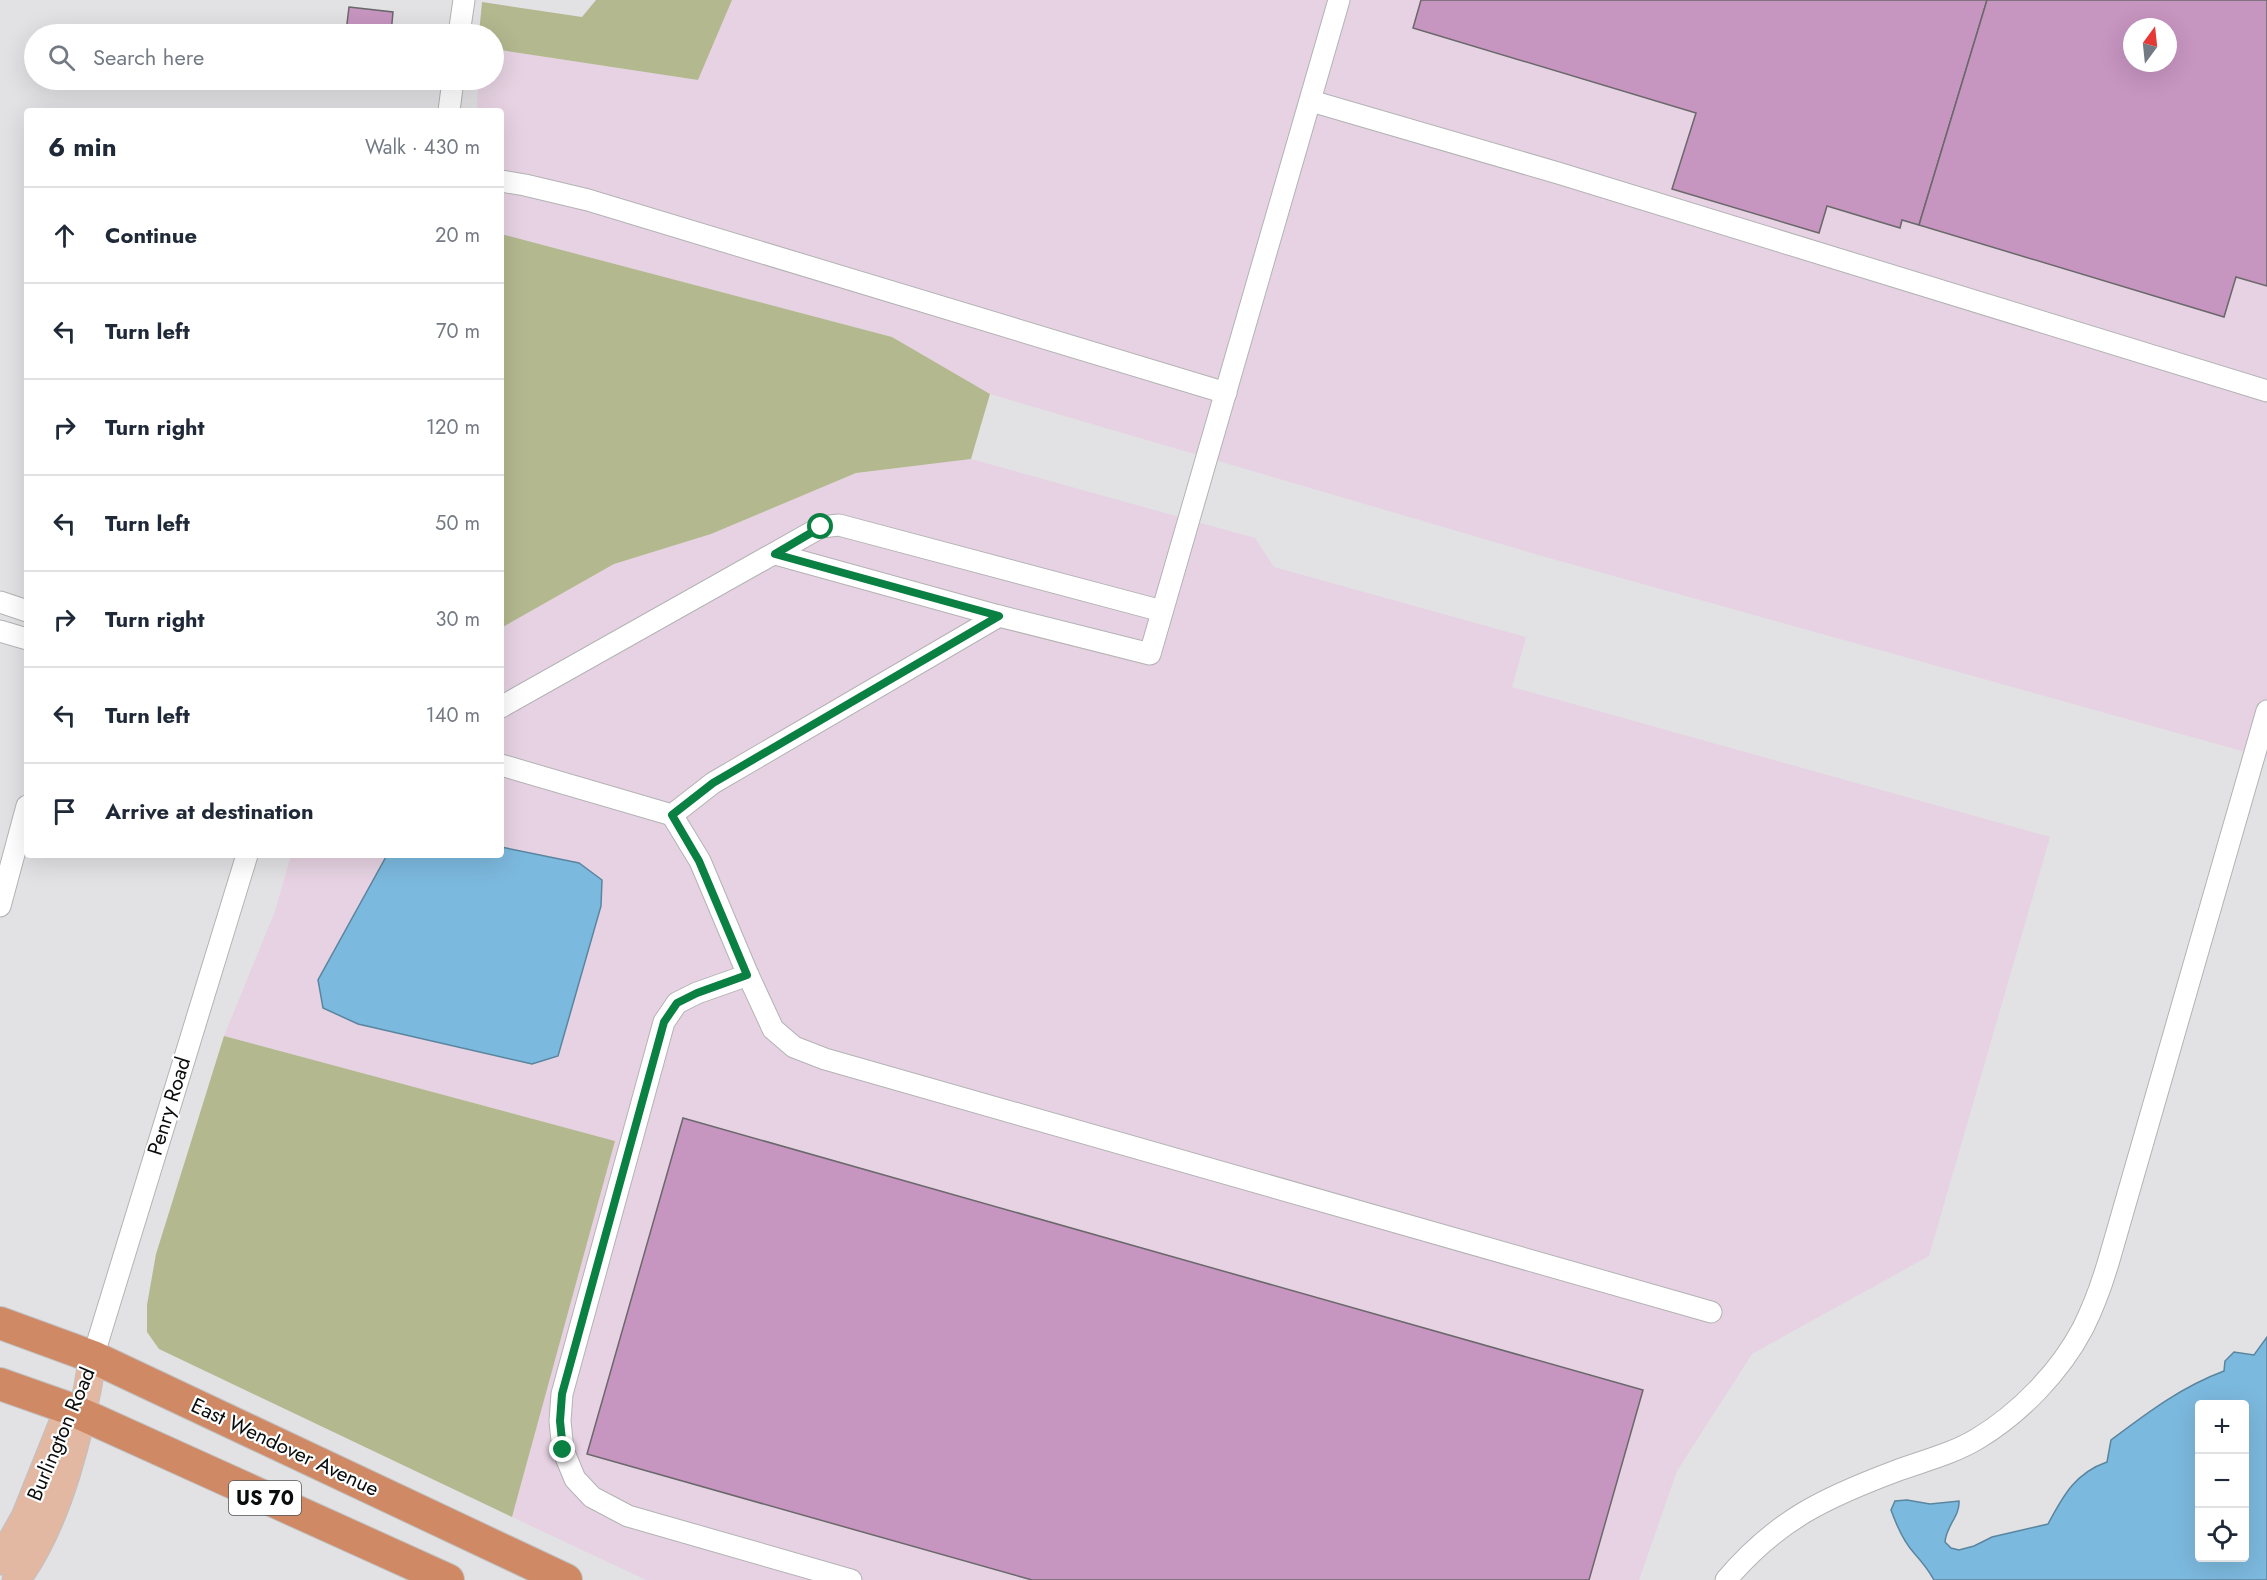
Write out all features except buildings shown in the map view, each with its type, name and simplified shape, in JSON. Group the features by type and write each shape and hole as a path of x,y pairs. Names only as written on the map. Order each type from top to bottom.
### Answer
{"highway":[{"name":"East Wendover Avenue","path":"0,1323 93,1357 566,1580"},
{"name":"US 70","path":"0,1384 76,1412 448,1580"}],"main road":[{"name":"Burlington Road","path":"16,1580 46,1529 76,1412 93,1357"},
{"name":"Burlington Road","path":"0,1561 26,1517 76,1412"}],"street":[{"path":"460,24 464,0"},
{"path":"775,554 999,616 1150,654 1339,0"},
{"path":"449,108 452,90"},
{"path":"1311,101 1558,173 2267,391"},
{"path":"504,181 525,184 588,200 1226,393"},
{"path":"504,705 821,527 839,525 1162,611"},
{"path":"0,602 24,610"},
{"path":"672,815 713,783 999,616"},
{"path":"0,631 24,638"},
{"path":"1726,1580 1741,1562 1768,1537 1801,1512 1830,1497 1976,1440 2004,1420 2035,1392 2060,1363 2082,1330 2098,1296 2109,1260 2267,711"},
{"path":"504,766 672,815 699,861 747,975 773,1029 794,1047 825,1059 1711,1312"},
{"path":"0,906 24,817"},
{"name":"Penry Road","path":"93,1357 246,858"},
{"path":"747,975 697,993 677,1003 664,1022 562,1394 560,1421 563,1450 575,1479 592,1497 628,1516 851,1580"}],"shaded area":[{"path":"732,0 2267,0 2267,758 1542,556 990,394 892,337 504,235 504,108 477,108 478,90 504,90 504,51 698,80"},
{"path":"971,459 1255,538 1274,567 1526,637 1512,687 2050,837 1929,1256 1752,1354 1677,1471 1639,1580 646,1580 512,1517 615,1141 224,1036 275,911 290,858 504,858 504,626 614,564 711,534 856,473"}],"green space":[{"path":"596,0 732,0 698,80 504,51 504,24 480,24 482,2 582,17"},
{"path":"504,235 892,337 990,394 971,459 856,473 711,534 614,564 504,626"},
{"path":"224,1036 615,1141 512,1517 159,1349 147,1332 147,1305 156,1254"}],"water":[{"path":"504,848 579,863 602,880 601,906 558,1056 532,1064 358,1024 323,1008 318,980 385,858 504,858"},
{"path":"2267,1337 2267,1580 1934,1580 1910,1549 1891,1510 1895,1501 1907,1500 1930,1504 1959,1501 1945,1542 1951,1548 1959,1550 1992,1537 2048,1524 2065,1495 2078,1479 2086,1472 2107,1462 2111,1440 2179,1393 2224,1371 2225,1361 2234,1352 2254,1355"}],"route":[{"path":"563,1450 560,1421 562,1394 664,1022 677,1003 697,993 747,975 699,861 672,815 713,783 999,616 775,554 821,527"}]}
